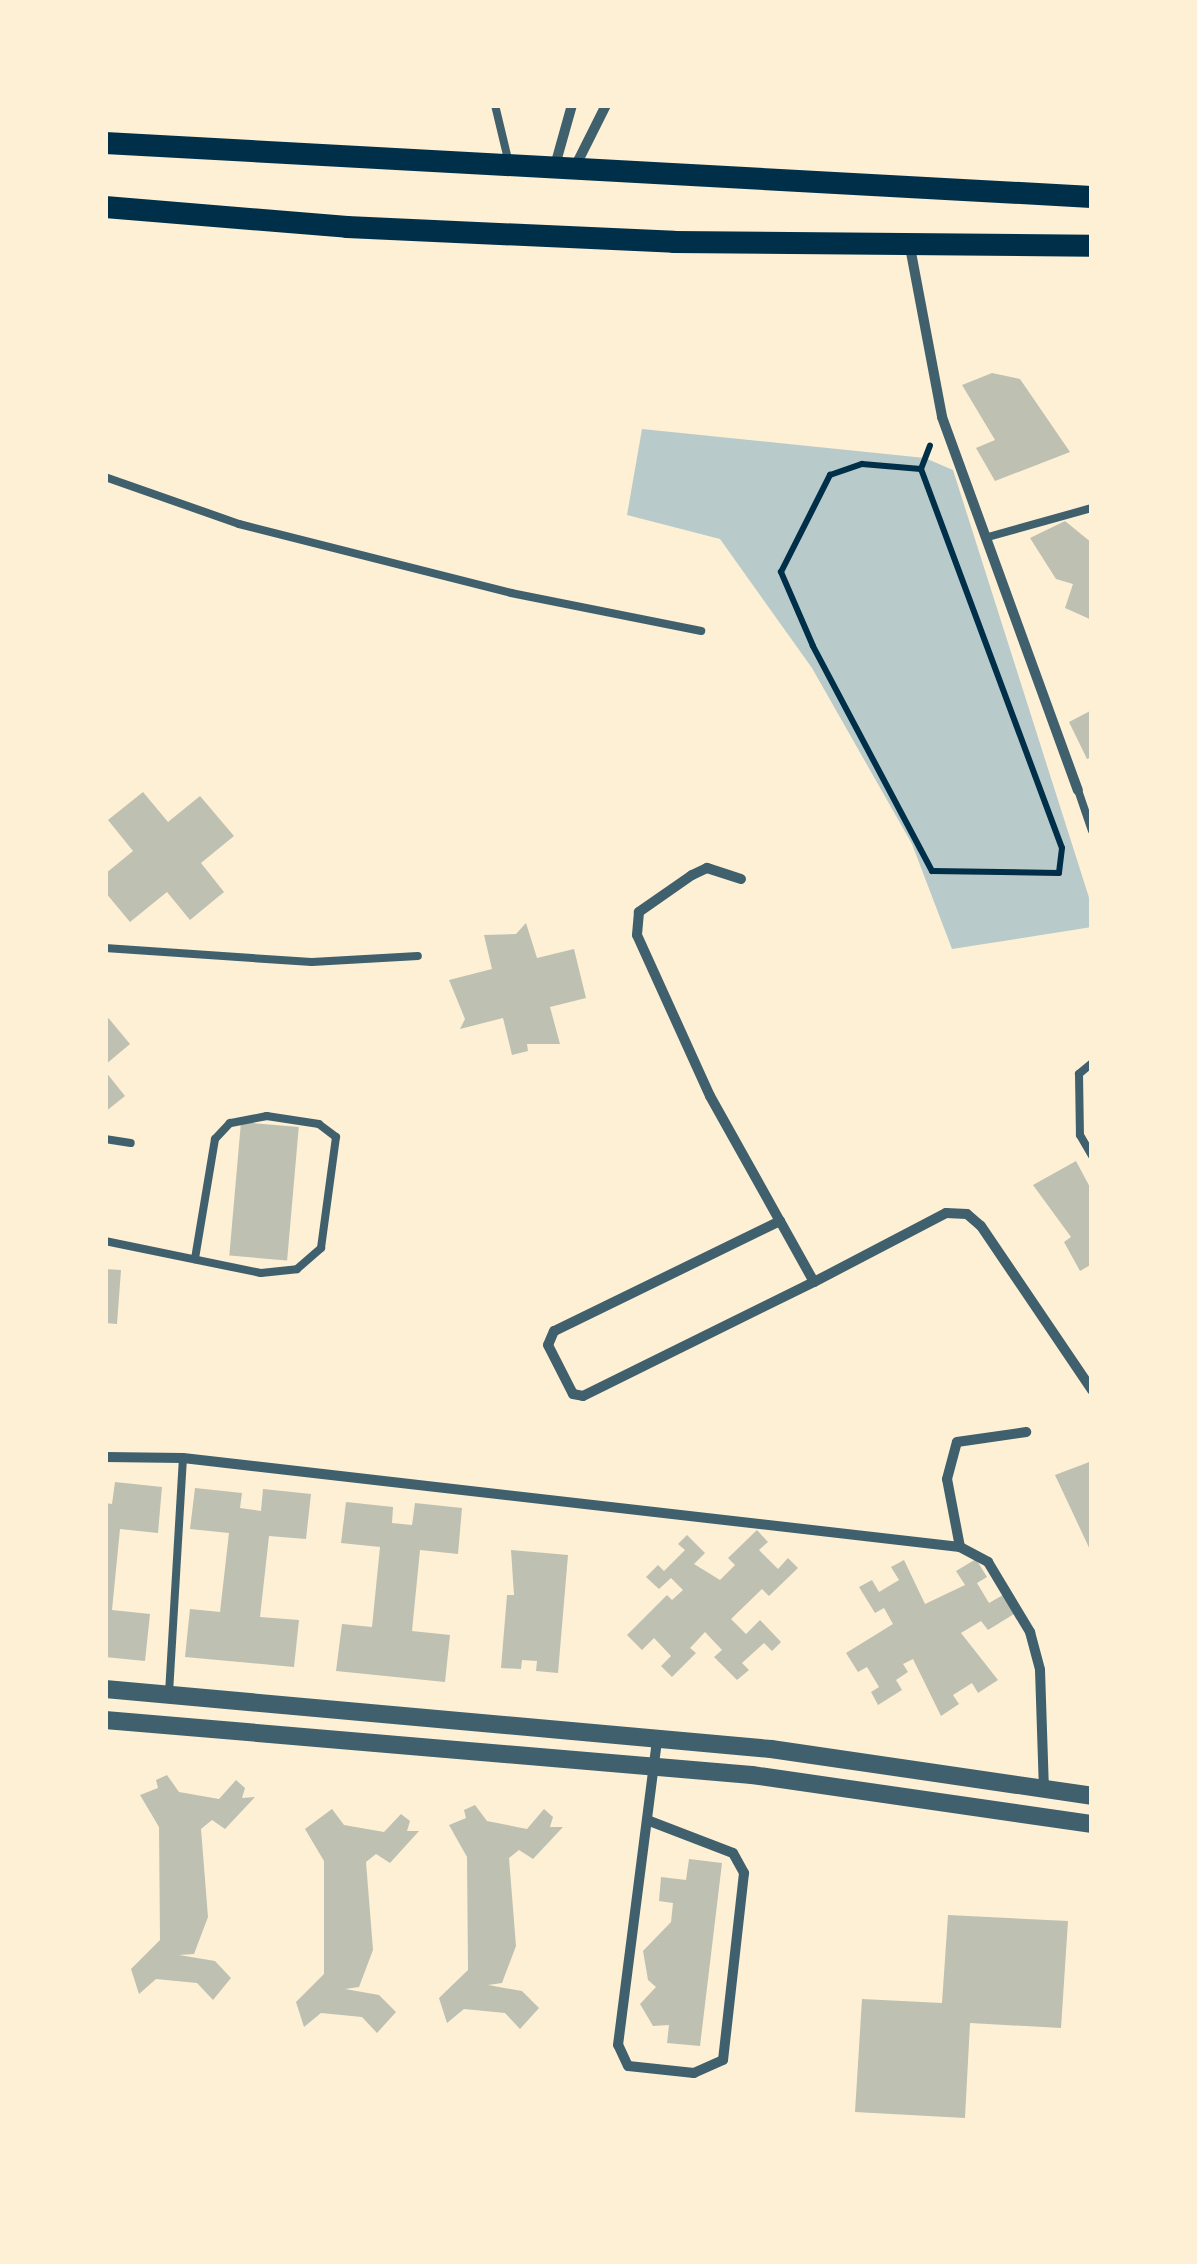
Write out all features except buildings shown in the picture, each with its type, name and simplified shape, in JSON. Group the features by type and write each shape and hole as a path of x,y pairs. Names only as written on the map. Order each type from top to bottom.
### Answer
{"main road":[{"path":"105,143 1092,197"},
{"path":"105,207 346,228 910,247 1092,246"}],"street":[{"path":"563,170 572,105"},
{"path":"563,170 606,105"},
{"path":"910,247 942,417 1078,790"},
{"path":"741,879 707,868 692,875 639,912 638,935 710,1096 814,1282"},
{"path":"780,1221 554,1331 548,1346 567,1384 583,1396 946,1213 967,1214 981,1226 1092,1390"},
{"path":"960,1548 947,1479 957,1442 1026,1432"},
{"path":"105,1457 183,1458 960,1548 988,1562 1030,1632 1040,1670 1044,1788"},
{"path":"105,1689 812,1755 1092,1796"},
{"path":"308,1737 312,1708"},
{"path":"105,1720 654,1766 809,1783 1092,1825"},
{"path":"647,1820 732,1853 744,1873 723,2060 694,2074 628,2066 618,2045 657,1739"},
{"path":"809,1783 812,1755"},
{"path":"957,1806 960,1776"}],"lane":[{"path":"495,105 510,168"},
{"path":"105,477 239,524 511,592 701,631"},
{"path":"988,537 1092,508"},
{"path":"1078,790 1092,830"},
{"path":"105,948 312,962 418,956"},
{"path":"1092,1063 1078,1074 1080,1136 1092,1156"},
{"path":"105,1241 262,1273 298,1269 321,1248 336,1136 320,1124 267,1116 230,1123 215,1139 195,1259"},
{"path":"105,1139 131,1143"},
{"path":"169,1695 183,1458"}],"path":[{"path":"920,469 862,464 830,475 782,572 813,646 932,871 1059,873 1062,848 920,469 942,417"}],"shaded area":[{"path":"642,429 925,458 953,470 1092,907 1092,927 952,949 912,844 812,668 720,539 627,515"}]}
